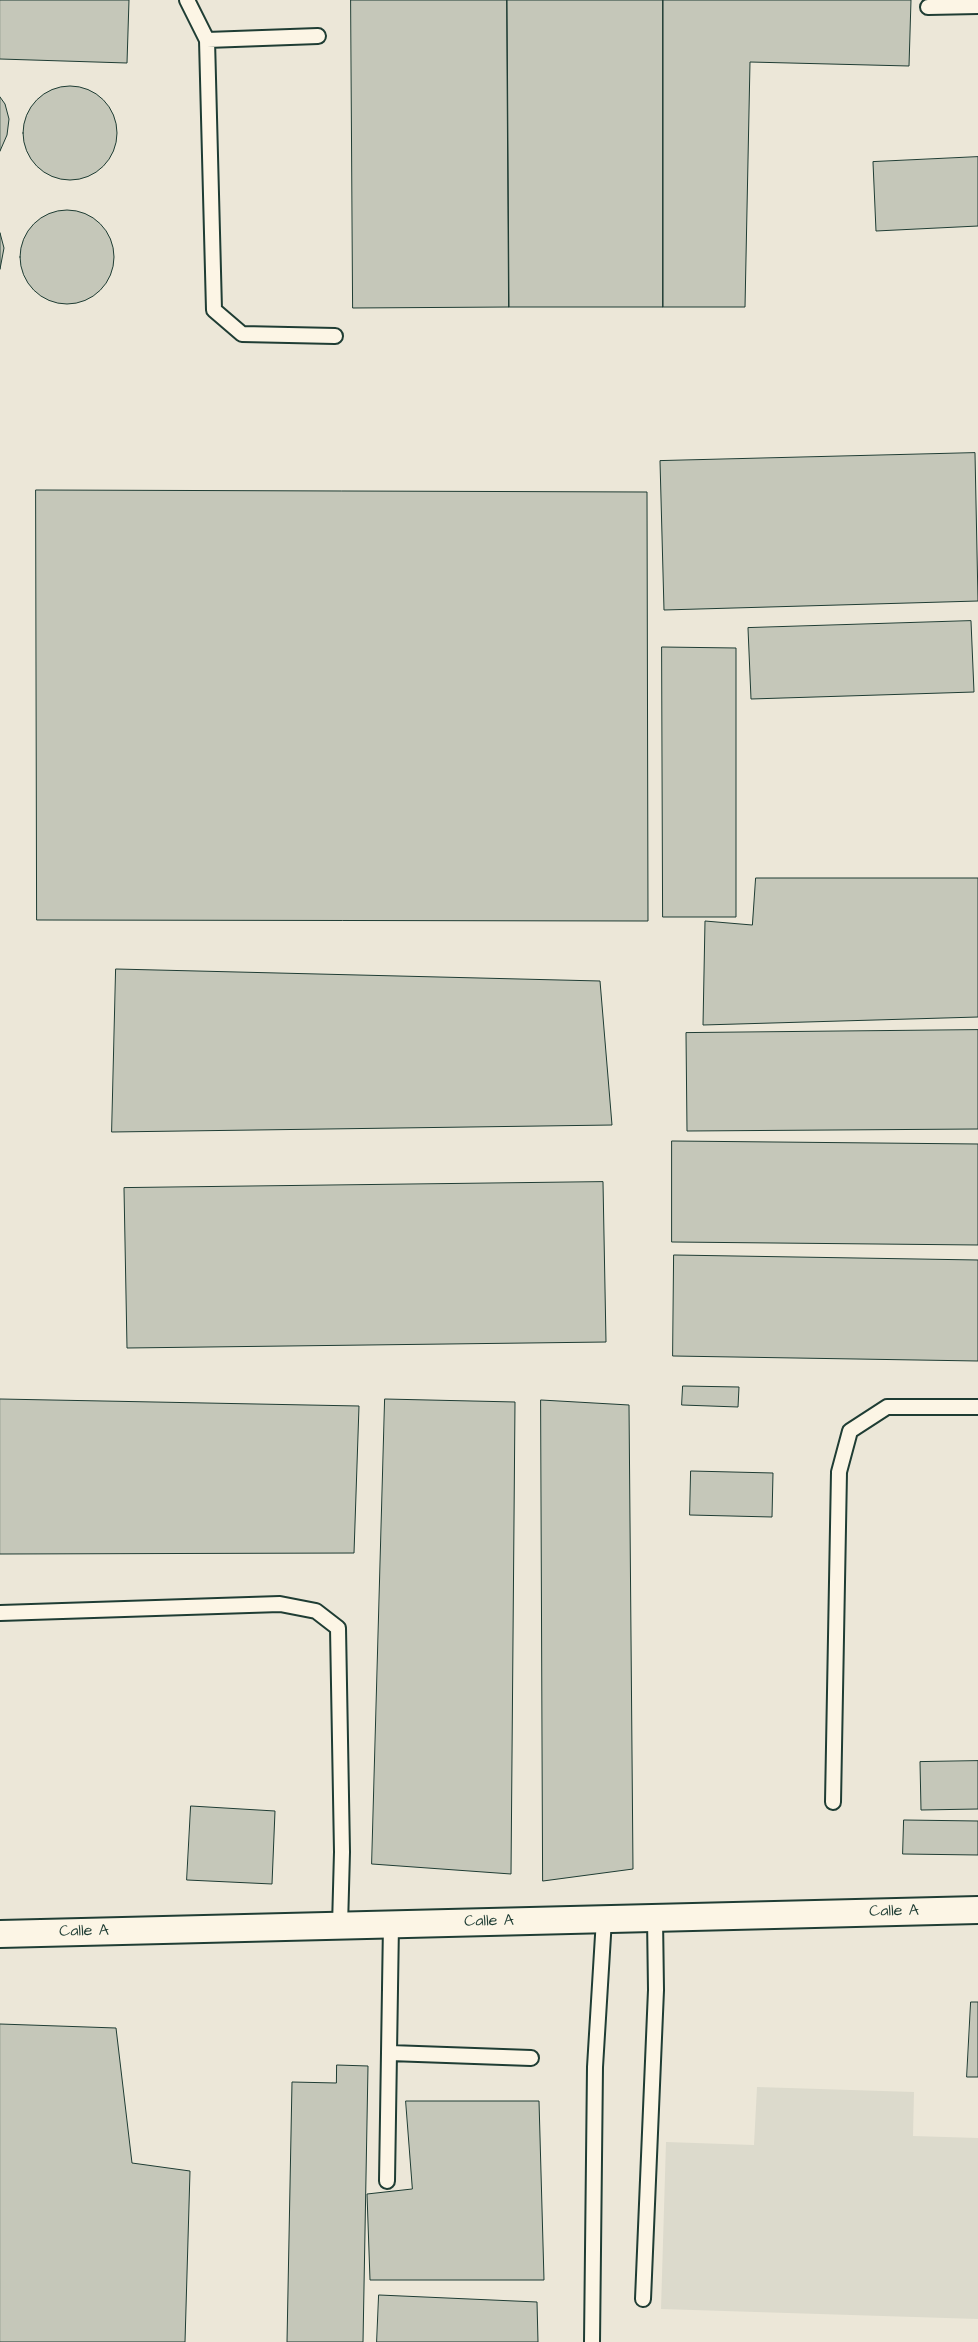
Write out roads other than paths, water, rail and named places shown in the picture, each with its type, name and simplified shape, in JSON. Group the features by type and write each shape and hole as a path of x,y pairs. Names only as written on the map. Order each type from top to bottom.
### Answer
{"street":[{"name":"Calle A","path":"0,1934 978,1910"}],"lane":[{"path":"187,0 207,40 214,310 242,334 335,336"},
{"path":"928,7 978,6"},
{"path":"207,40 318,36"},
{"path":"833,1802 838,1472 850,1431 887,1407 978,1407"},
{"path":"0,1613 280,1604 316,1612 338,1628 342,1852 340,1926"},
{"path":"643,2299 656,1990 655,1918"},
{"path":"592,2342 595,2067 604,1919"},
{"path":"387,2181 391,1924"},
{"path":"390,2053 531,2058"}]}
